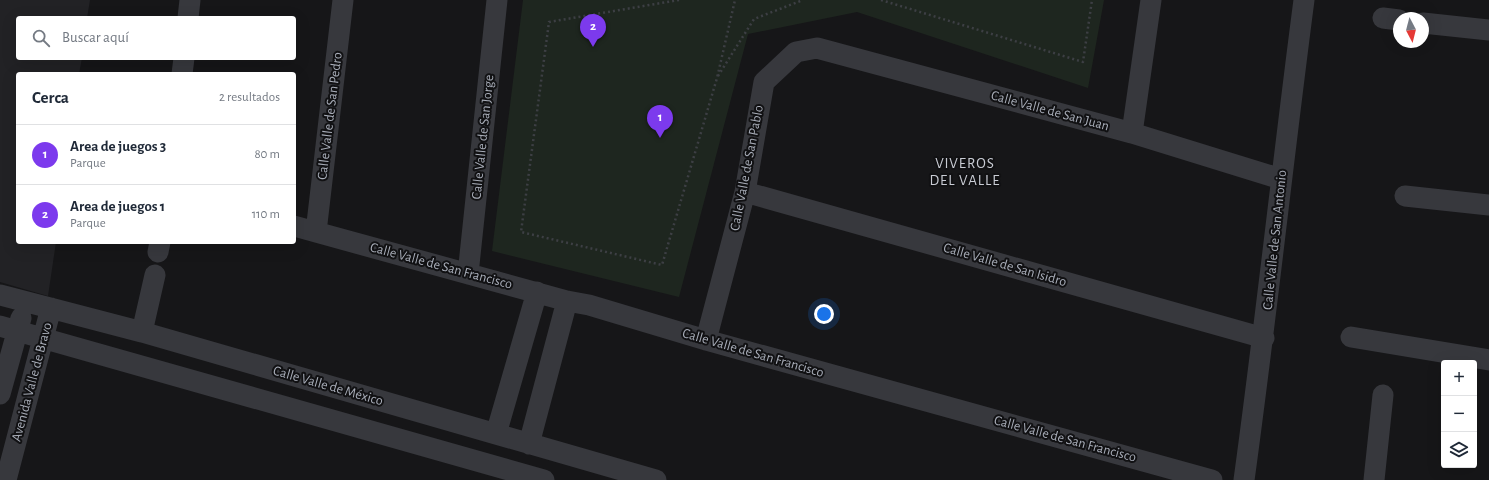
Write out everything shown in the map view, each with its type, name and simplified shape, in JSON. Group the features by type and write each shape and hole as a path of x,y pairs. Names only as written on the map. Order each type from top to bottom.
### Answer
{"street":[{"path":"188,16 190,0"},
{"name":"Calle Valle de San Pedro","path":"316,232 343,0"},
{"name":"Calle Valle de San Jorge","path":"468,274 498,0"},
{"path":"1132,133 1151,0"},
{"name":"Calle Valle de San Antonio","path":"1244,480 1264,338 1281,179 1304,0"},
{"path":"1429,24 1489,30"},
{"name":"Calle Valle de San Juan","path":"817,48 1132,133 1281,179"},
{"name":"Calle Valle de San Pablo","path":"706,340 745,192 764,82 796,52 817,48"},
{"path":"182,72 184,60"},
{"name":"Calle Valle de San Isidro","path":"745,192 1264,338"},
{"path":"1405,196 1489,205"},
{"name":"Calle Valle de San Francisco","path":"296,227 567,301 589,305 706,340 1212,480"},
{"path":"142,332 155,274"},
{"path":"496,434 537,292"},
{"name":"Calle Valle de México","path":"0,295 142,332 656,480"},
{"path":"529,444 567,301"},
{"name":"Avenida Valle de Bravo","path":"0,394 9,328 26,302"},
{"name":"Avenida Valle de Bravo","path":"6,480 51,308"},
{"path":"9,328 546,480 555,452"},
{"path":"1351,337 1489,360"},
{"path":"1374,480 1384,395"}],"path":[{"path":"679,0 549,22 521,232 662,265 717,78 735,0"},
{"path":"717,78 754,19 803,0"},
{"path":"881,0 1083,62 1092,0"}],"shaded area":[{"path":"0,0 90,0 87,16 16,16 16,60 82,60 79,72 16,72 16,244 56,244 48,296 0,282"},
{"path":"523,0 1104,0 1088,88 857,12 748,34 679,297 492,251"}],"place":[{"name":"Area de juegos 1","path":"593,47"},
{"name":"Area de juegos 3","path":"660,138"}],"district":[{"name":"VIVEROS DEL VALLE","path":"965,172"}]}
